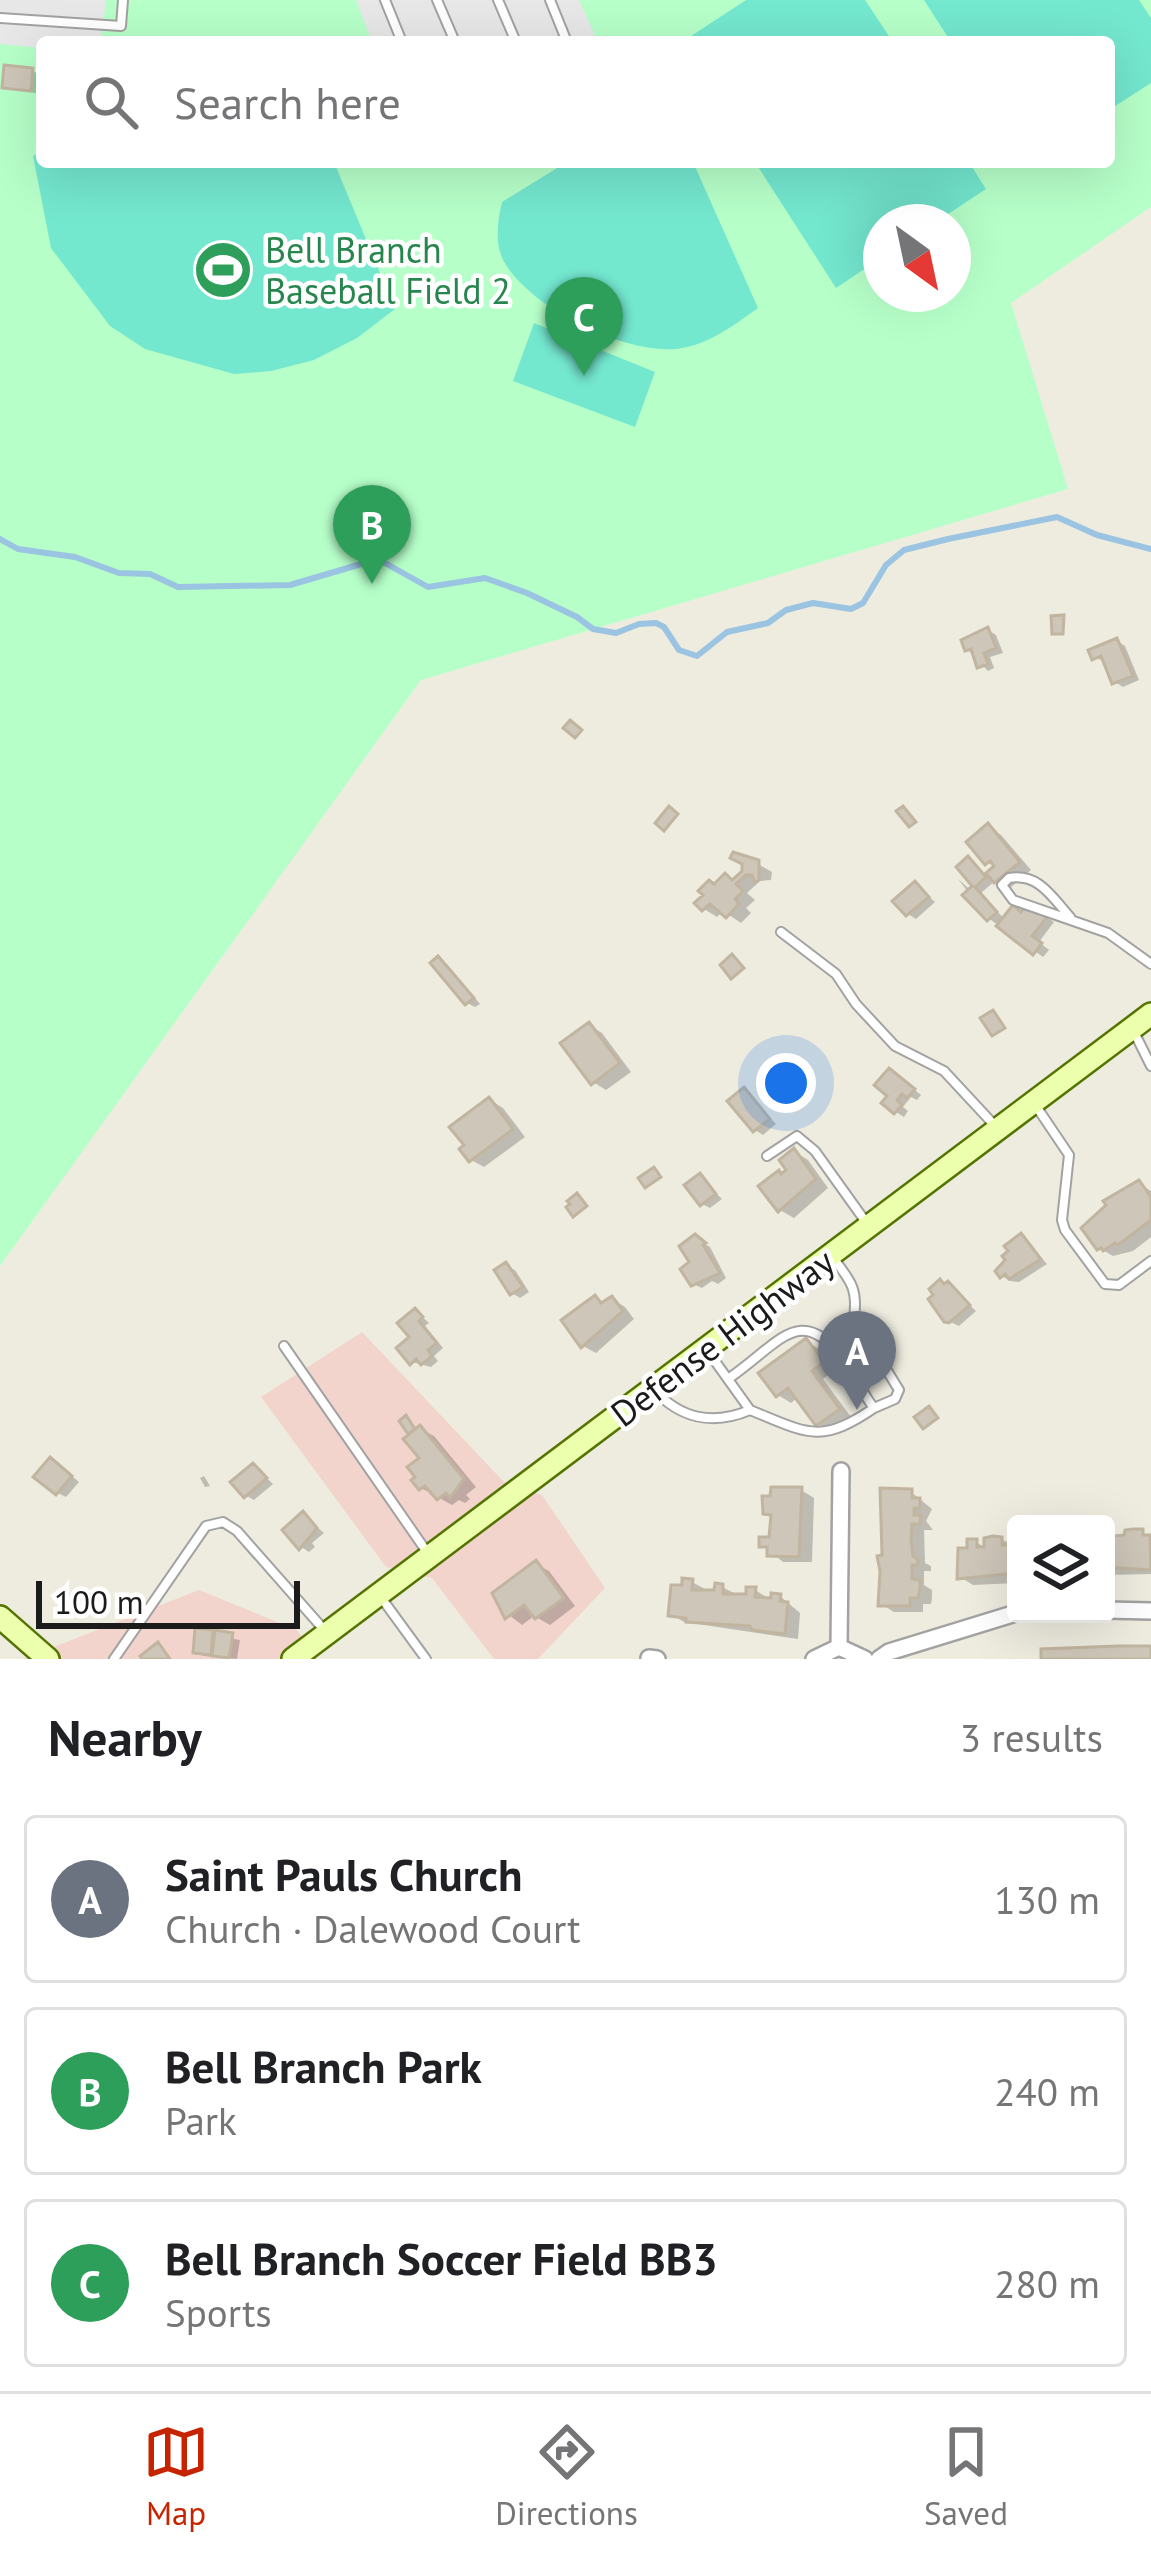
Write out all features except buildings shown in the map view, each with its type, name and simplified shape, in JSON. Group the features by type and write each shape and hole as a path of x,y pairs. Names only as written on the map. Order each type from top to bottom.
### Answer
{"main road":[{"name":"Defense Highway","path":"297,1658 1151,1014"},
{"path":"0,1617 48,1659"}],"street":[{"path":"839,1647 842,1471"},
{"path":"1115,1610 1151,1611"},
{"path":"879,1659 1007,1616"},
{"path":"814,1659 839,1647 865,1659"}],"lane":[{"path":"0,18 121,26 123,0"},
{"path":"385,0 400,36"},
{"path":"437,0 452,36"},
{"path":"498,0 513,36"},
{"path":"550,0 565,36"},
{"path":"1070,917 1040,883 1009,878 1002,885 1013,900 1108,933 1151,964"},
{"path":"782,932 836,974 895,1046 944,1071 998,1129"},
{"path":"1132,1028 1151,1066"},
{"path":"1034,1102 1069,1155 1065,1230 1105,1284 1119,1285 1151,1261"},
{"path":"767,1156 797,1136 815,1151 869,1226"},
{"path":"653,1389 688,1416 715,1420 750,1410 817,1433 846,1427 895,1399 899,1390 854,1317 855,1287 831,1255"},
{"path":"728,1379 795,1330 812,1328 824,1335 874,1408"},
{"path":"284,1346 430,1556"},
{"path":"706,1349 750,1410"},
{"path":"114,1659 206,1526 223,1522 252,1546 327,1633"},
{"path":"379,1594 426,1659"}],"shaded area":[{"path":"0,0 106,0 102,36 36,36 36,47 0,44"},
{"path":"356,0 579,0 595,36 370,36"},
{"path":"746,0 865,0 889,36 691,36"},
{"path":"924,0 1139,0 1151,18 1151,83 1115,106 1115,36 947,36"},
{"name":"Bell Branch Baseball Field 2","path":"33,156 36,168 336,168 395,309 357,338 314,360 271,371 234,374 145,349 110,326 51,248"},
{"path":"557,168 696,168 758,308 720,334 676,349 607,336 559,312 519,282 500,251 502,202"},
{"path":"759,168 973,168 986,189 963,204 863,204 863,270 836,288"},
{"path":"534,323 655,372 635,427 513,381"},
{"path":"362,1332 504,1482 542,1495 605,1588 538,1659 494,1659 432,1578 386,1567 261,1397"},
{"path":"199,1590 297,1630 317,1659 23,1659"}],"green space":[{"path":"0,0 1151,0 1151,207 1011,303 1068,489 421,680 0,1266"}],"waterway":[{"path":"0,539 18,549 75,557 119,573 150,574 178,587 290,585 368,562 385,563 428,587 485,578 527,593 593,629 616,633 656,623 679,650 697,656 727,632 768,623 786,610 813,603 851,609 863,603 886,565 904,550 948,539 1057,517 1097,535 1151,549"}],"place":[{"name":"Bell Branch Baseball Field 2","path":"223,270"},
{"name":"Bell Branch Soccer Field BB3","path":"584,376"},
{"name":"Bell Branch Park","path":"372,584"},
{"name":"Saint Pauls Church","path":"857,1410"}]}
